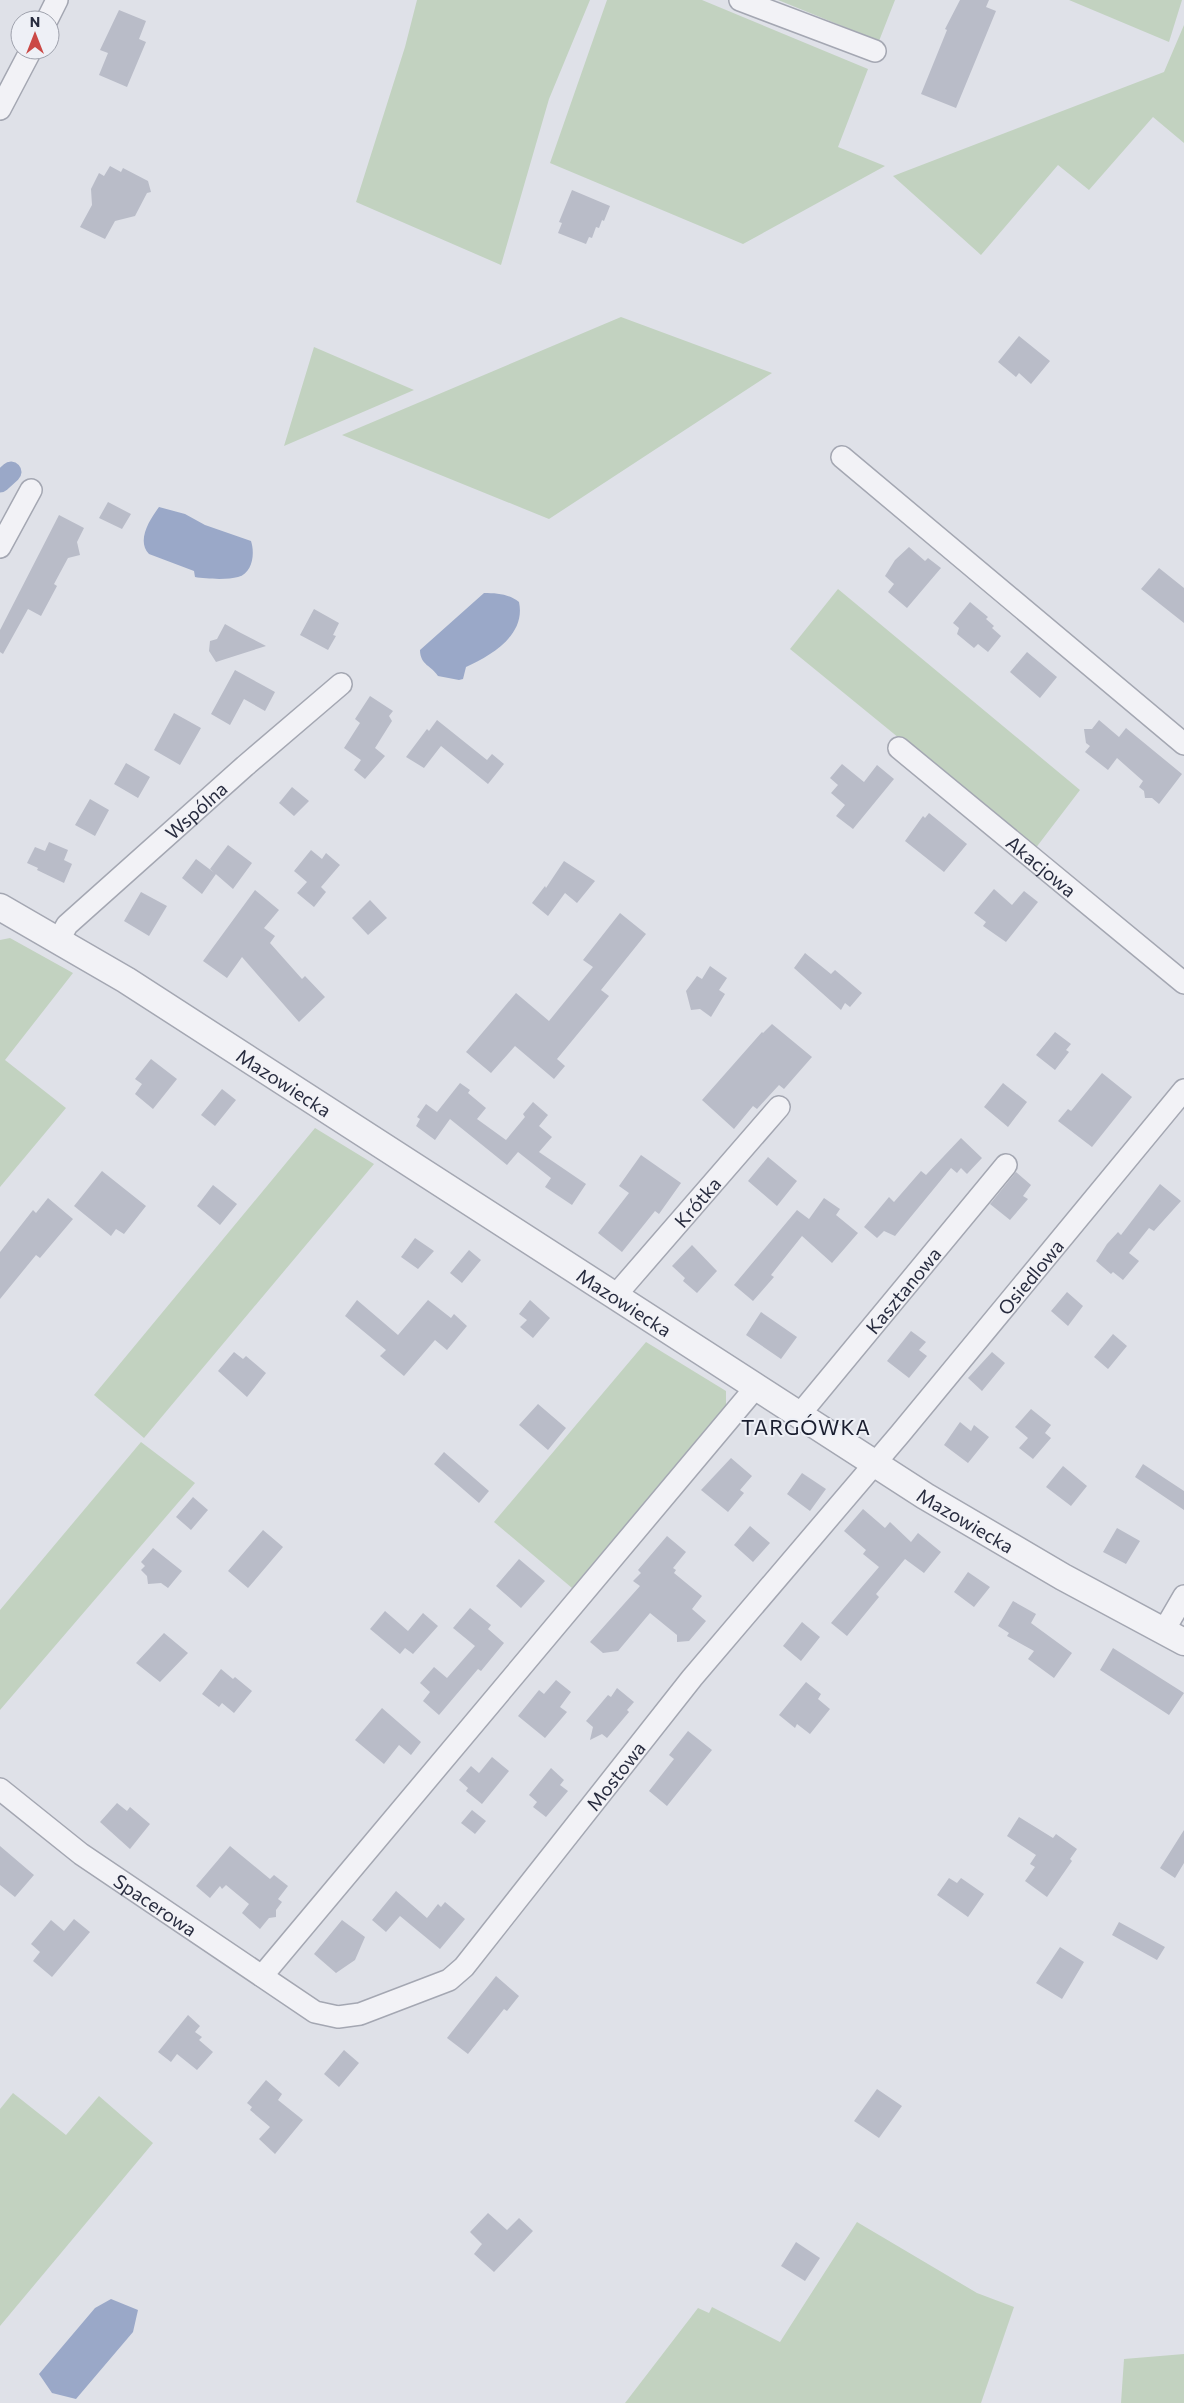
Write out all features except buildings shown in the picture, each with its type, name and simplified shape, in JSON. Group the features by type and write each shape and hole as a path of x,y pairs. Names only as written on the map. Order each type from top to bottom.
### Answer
{"street":[{"path":"740,0 875,52"},
{"path":"0,109 26,60"},
{"path":"842,457 1184,744"},
{"path":"0,547 31,490"},
{"name":"Wspólna","path":"65,944 67,925 245,766 341,684"},
{"name":"Akacjowa","path":"899,748 1184,983"},
{"name":"Mazowiecka","path":"2,913 65,944 977,1528 1174,1637"},
{"name":"Osiedlowa","path":"874,1463 1184,1090"},
{"name":"Krótka","path":"615,1296 779,1107"},
{"name":"Kasztanowa","path":"800,1414 1006,1165"},
{"path":"262,1976 756,1387"},
{"name":"Mostowa","path":"316,2012 338,2017 360,2014 449,1980 464,1967 692,1678 874,1463"},
{"path":"1174,1637 1184,1596"},
{"name":"Spacerowa","path":"0,1789 81,1854 316,2012"}],"green space":[{"path":"417,0 590,0 549,99 501,265 356,202 405,47"},
{"path":"607,0 702,0 868,69 838,147 885,166 743,244 550,163"},
{"path":"778,0 895,0 879,41"},
{"path":"1069,0 1182,0 1169,42"},
{"path":"1184,25 1184,143 1153,117 1089,190 1058,165 981,255 893,176 1164,72"},
{"path":"621,317 772,373 549,519 342,435"},
{"path":"314,347 414,390 284,446"},
{"path":"838,589 1080,790 1035,849 790,649"},
{"path":"10,938 73,973 5,1060 66,1108 0,1187 0,940"},
{"path":"315,1128 374,1164 144,1438 94,1395"},
{"path":"646,1342 726,1391 726,1412 572,1588 494,1522"},
{"path":"141,1442 195,1483 0,1710 0,1610"},
{"path":"13,2093 66,2135 99,2096 153,2143 0,2326 0,2109"},
{"path":"857,2222 977,2293 1014,2307 981,2403 625,2403 698,2308 709,2313 712,2307 780,2342"},
{"path":"1184,2354 1184,2403 1121,2403 1124,2359"}],"water":[{"path":"159,507 185,514 205,525 251,541 253,557 250,567 243,575 229,579 195,577 194,571 149,554 145,549 144,537 148,524"},
{"path":"484,593 503,594 519,602 520,614 512,634 496,650 466,667 463,679 438,676 424,662 420,650"},
{"path":"111,2299 138,2310 133,2332 76,2399 52,2393 39,2374 95,2308"}],"waterway":[{"path":"0,482 11,472"}],"district":[{"name":"TARGÓWKA","path":"806,1426"}]}
